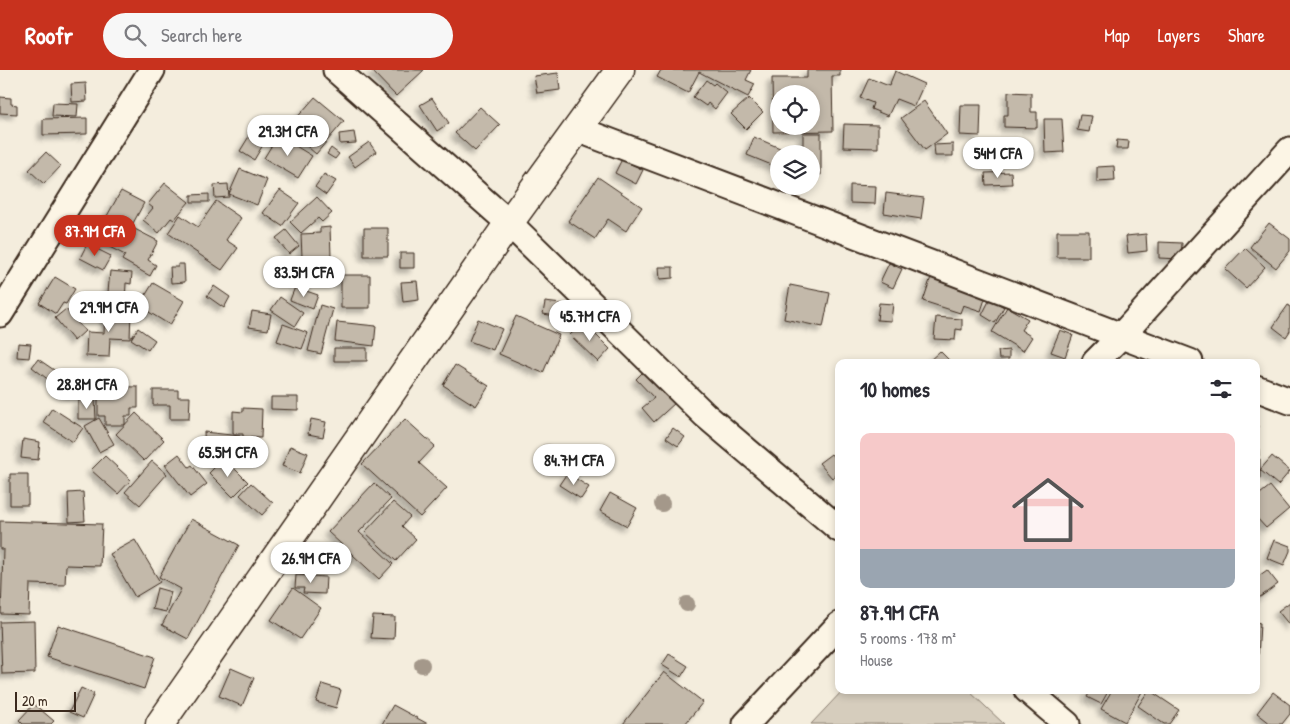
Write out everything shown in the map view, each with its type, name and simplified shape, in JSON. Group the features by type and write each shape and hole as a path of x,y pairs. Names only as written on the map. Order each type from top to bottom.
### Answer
{"main road":[{"path":"160,724 509,223 620,70"}],"street":[{"path":"0,314 152,70"},
{"path":"336,70 509,223 705,415 835,526"},
{"path":"577,129 1182,359"},
{"path":"1098,359 1290,150"},
{"path":"1260,390 1290,401"},
{"path":"746,724 835,629"},
{"path":"1033,694 1067,724"}],"shaded area":[{"path":"839,694 972,694 1004,724 811,724"}],"building":[{"path":"371,70 424,70 396,96"},
{"path":"661,70 751,70 746,80 755,84 748,97 699,72 688,93 657,77"},
{"path":"807,70 840,70 840,76 832,76 833,131 820,131 820,85 772,85 772,78 807,78"},
{"path":"895,71 924,84 914,106 896,99 888,116 871,109 873,103 860,98 869,78 889,86"},
{"path":"558,73 560,90 537,93 534,76"},
{"path":"706,80 713,85 715,83 727,93 715,109 708,103 706,106 693,97"},
{"path":"86,83 87,101 72,102 71,84"},
{"path":"1008,92 1031,93 1031,112 1037,112 1037,128 1004,127 1004,115 1008,115"},
{"path":"0,97 11,98 11,104 17,105 17,114 0,113"},
{"path":"315,97 344,121 316,154 287,129"},
{"path":"432,98 449,123 437,131 420,105"},
{"path":"749,98 763,112 746,129 731,114"},
{"path":"924,101 947,134 925,150 901,118"},
{"path":"53,103 78,104 77,117 52,116"},
{"path":"961,105 981,105 980,136 960,135"},
{"path":"480,107 500,125 475,151 455,133"},
{"path":"1080,115 1092,116 1089,132 1077,130"},
{"path":"87,118 87,134 43,135 43,119"},
{"path":"1044,119 1062,119 1064,152 1045,153"},
{"path":"844,124 878,125 878,148 843,147"},
{"path":"256,125 270,133 254,160 240,151"},
{"path":"354,132 356,143 340,144 339,134"},
{"path":"821,133 821,175 820,145 803,145 803,135 820,135"},
{"path":"278,135 312,156 298,178 264,158"},
{"path":"754,137 773,145 770,145 770,164 747,155"},
{"path":"1117,140 1129,141 1128,149 1116,149"},
{"path":"369,142 376,152 355,167 348,157"},
{"path":"953,144 953,156 935,156 934,145"},
{"path":"331,148 339,154 335,159 327,154"},
{"path":"46,152 61,166 44,184 29,170"},
{"path":"622,159 643,170 636,184 615,173"},
{"path":"1114,166 1115,181 1097,182 1097,167"},
{"path":"240,169 267,180 257,205 229,194"},
{"path":"1011,172 1012,184 986,185 985,173"},
{"path":"324,174 336,181 326,195 315,187"},
{"path":"598,177 642,207 626,231 608,219 595,239 568,221"},
{"path":"165,183 189,202 174,220 171,218 159,233 143,220 153,208 148,204"},
{"path":"228,184 229,197 215,198 214,185"},
{"path":"850,185 876,186 875,204 850,203"},
{"path":"280,190 299,203 282,226 263,213"},
{"path":"121,191 144,203 131,227 158,241 148,260 156,265 150,276 122,260 125,255 94,239"},
{"path":"886,193 924,198 921,219 884,213"},
{"path":"209,194 209,202 191,202 191,195"},
{"path":"317,197 332,213 322,222 318,218 301,233 290,222"},
{"path":"216,201 241,218 226,240 238,248 222,270 168,233 180,215 198,227"},
{"path":"1269,223 1290,239 1290,251 1276,268 1250,247"},
{"path":"330,227 331,256 302,257 301,234 320,233 320,228"},
{"path":"364,228 388,228 388,256 364,256"},
{"path":"286,230 299,246 289,254 276,238"},
{"path":"1057,231 1089,231 1089,257 1057,257"},
{"path":"1146,234 1147,251 1128,253 1126,236"},
{"path":"1159,242 1182,243 1181,259 1159,258"},
{"path":"87,244 111,256 103,270 80,258"},
{"path":"1245,248 1265,267 1246,288 1225,269"},
{"path":"400,253 414,253 414,268 400,268"},
{"path":"317,259 317,276 294,277 294,260"},
{"path":"889,263 902,269 893,288 880,282"},
{"path":"178,264 184,264 185,282 171,283 170,267 178,267"},
{"path":"659,267 673,267 673,278 660,279"},
{"path":"110,271 132,273 131,284 126,283 125,304 107,303"},
{"path":"932,274 987,293 981,311 963,305 960,313 923,301"},
{"path":"341,275 370,275 370,308 341,308"},
{"path":"55,277 75,289 66,304 63,303 56,314 39,303"},
{"path":"417,281 419,300 403,302 401,282"},
{"path":"153,283 184,301 170,325 139,306"},
{"path":"790,285 830,293 823,327 784,319"},
{"path":"214,286 230,297 224,308 207,296"},
{"path":"295,287 318,295 313,309 290,300"},
{"path":"280,297 303,313 295,326 271,310"},
{"path":"990,299 1004,307 995,323 982,315"},
{"path":"545,302 570,305 568,318 543,314"},
{"path":"879,303 893,304 891,321 877,320"},
{"path":"320,305 333,309 321,354 308,351"},
{"path":"1288,305 1290,306 1290,331 1286,337 1273,327"},
{"path":"1007,307 1028,319 1021,330 1032,337 1023,351 992,332"},
{"path":"66,309 85,331 74,341 55,318"},
{"path":"105,310 131,311 130,339 110,338 109,357 86,356 87,332 104,333"},
{"path":"252,311 271,314 268,330 249,327"},
{"path":"516,316 559,335 543,373 499,354"},
{"path":"936,317 962,319 962,330 956,329 955,340 934,339"},
{"path":"478,319 502,329 493,350 469,341"},
{"path":"337,322 376,326 374,346 335,341"},
{"path":"583,322 610,349 598,362 570,335"},
{"path":"283,324 308,333 302,349 277,341"},
{"path":"138,328 155,340 148,350 131,339"},
{"path":"1060,330 1073,335 1065,357 1051,352"},
{"path":"18,343 31,344 29,358 17,357"},
{"path":"334,348 367,348 367,361 334,361"},
{"path":"1009,350 1009,359 999,359 998,351"},
{"path":"940,351 948,359 931,359"},
{"path":"38,359 57,372 50,381 32,367"},
{"path":"455,365 489,386 476,406 443,385"},
{"path":"645,370 675,403 654,422 642,408 654,398 636,379"},
{"path":"67,379 91,380 91,395 67,393"},
{"path":"98,386 138,387 138,408 131,408 131,416 125,416 125,425 105,425 105,416 98,416"},
{"path":"153,390 178,390 178,397 190,397 189,419 170,419 170,405 153,405"},
{"path":"271,397 298,397 298,410 271,409"},
{"path":"78,400 95,400 96,419 78,419"},
{"path":"52,408 83,428 73,442 43,422"},
{"path":"243,408 262,409 261,438 243,437 243,434 233,434 233,411 243,412"},
{"path":"136,413 164,440 144,461 116,434"},
{"path":"99,418 114,444 99,452 85,426"},
{"path":"311,419 326,422 323,437 308,434"},
{"path":"405,419 435,446 419,463 447,488 420,517 362,464"},
{"path":"673,428 685,437 678,446 666,438"},
{"path":"204,432 240,436 239,455 205,457"},
{"path":"23,439 40,442 38,460 21,458"},
{"path":"290,446 308,453 300,473 282,466"},
{"path":"179,454 189,467 192,465 207,484 190,497 165,465"},
{"path":"831,454 835,458 835,476 832,478 819,463"},
{"path":"105,456 131,480 118,494 91,470"},
{"path":"1272,456 1290,471 1278,485 1260,470"},
{"path":"224,458 248,482 233,497 209,473"},
{"path":"152,461 167,474 140,505 125,492"},
{"path":"567,473 589,487 581,499 559,485"},
{"path":"10,474 28,474 28,505 10,505"},
{"path":"251,483 273,503 262,515 240,495"},
{"path":"374,483 391,499 359,532 393,564 379,579 328,532"},
{"path":"1270,486 1289,509 1266,528 1260,521 1260,494"},
{"path":"83,492 85,521 69,522 68,493"},
{"path":"610,493 637,508 627,526 600,511"},
{"path":"393,502 410,517 402,526 416,539 396,561 365,532"},
{"path":"191,519 239,545 188,639 162,625 181,589 159,577"},
{"path":"0,521 102,524 100,566 66,565 65,585 30,584 29,615 1,614 3,549 0,549"},
{"path":"135,540 160,582 135,597 110,554"},
{"path":"1274,540 1290,546 1290,551 1284,565 1267,558"},
{"path":"1267,570 1278,584 1260,597 1260,575"},
{"path":"296,575 326,577 325,594 303,593 304,588 295,588"},
{"path":"157,588 171,592 166,612 152,609"},
{"path":"293,588 321,608 300,639 271,620"},
{"path":"1290,602 1290,626 1278,611"},
{"path":"373,616 395,617 394,639 371,638"},
{"path":"34,621 35,673 2,674 0,622"},
{"path":"58,625 155,657 144,689 47,657"},
{"path":"669,654 688,666 681,677 662,665"},
{"path":"231,668 254,678 242,706 219,696"},
{"path":"664,672 703,702 685,724 623,724"},
{"path":"322,684 341,690 336,708 316,702"},
{"path":"81,688 94,694 83,718 69,712"},
{"path":"1273,692 1290,705 1290,714 1282,724 1271,724 1257,713"},
{"path":"1089,694 1107,694 1101,704 1087,697"},
{"path":"1110,694 1141,694 1125,722 1101,709"},
{"path":"1146,694 1155,694 1179,710 1169,724 1164,724 1138,706"},
{"path":"34,704 54,721 51,724 23,724 19,720"},
{"path":"393,705 428,724 382,724"}]}
